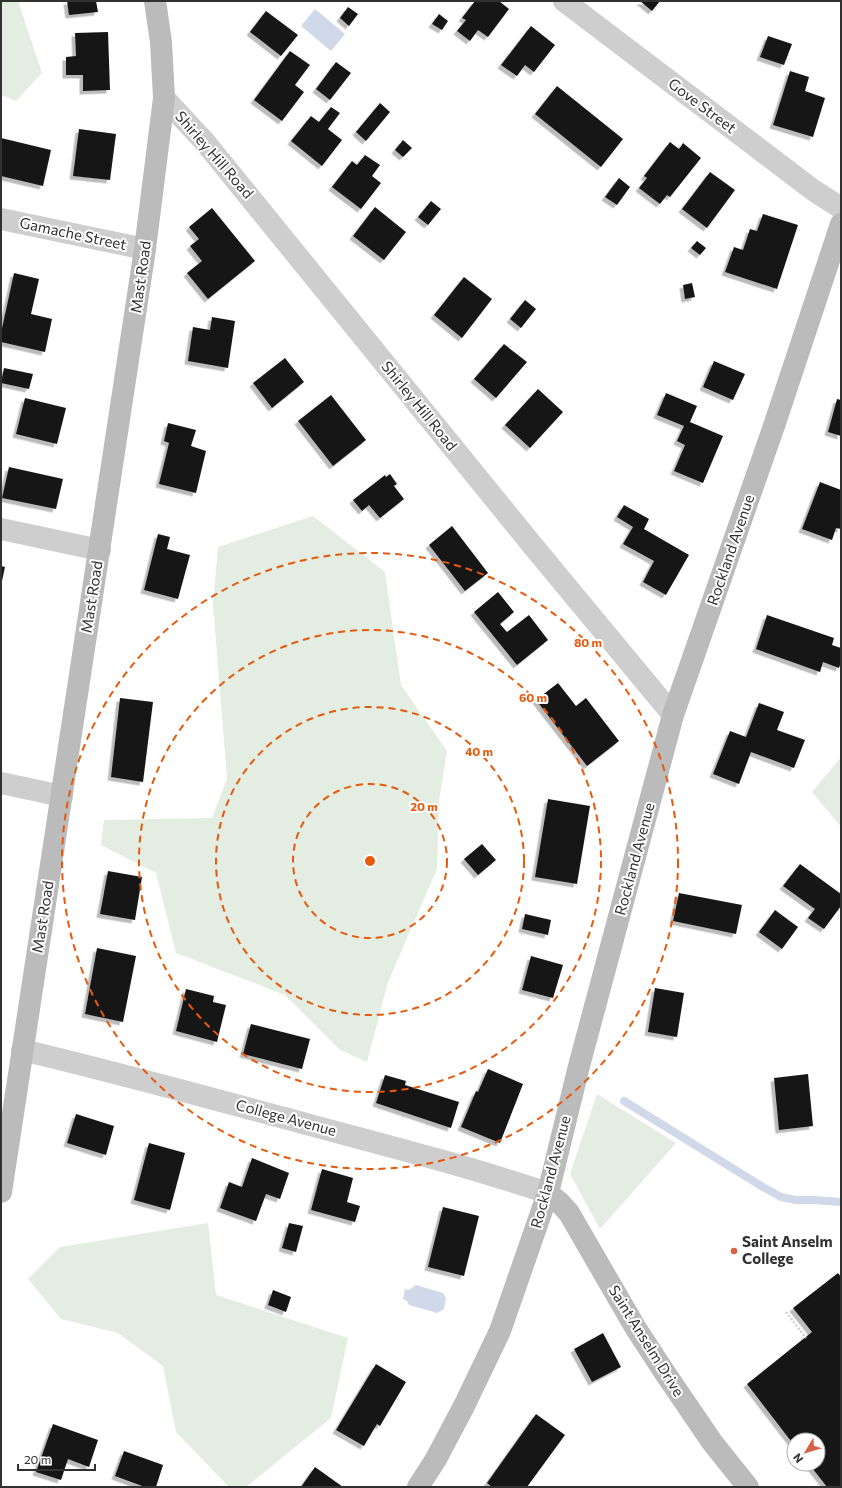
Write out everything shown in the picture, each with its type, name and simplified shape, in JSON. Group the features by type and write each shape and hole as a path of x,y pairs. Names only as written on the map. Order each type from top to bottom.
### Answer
{"street":[{"name":"Mast Road","path":"1,1192 145,249 164,98 162,42 155,1"},
{"name":"Gove Street","path":"564,1 813,190 841,208"},
{"name":"Shirley Hill Road","path":"164,98 204,141 533,546 673,715"},
{"name":"Gamache Street","path":"1,218 145,249"},
{"name":"Rockland Avenue","path":"418,1487 436,1459 464,1406 500,1331 548,1193 581,1058 673,715 841,224"},
{"path":"1,529 100,550"},
{"path":"1,782 62,796"},
{"name":"College Avenue","path":"22,1050 106,1070 346,1135 548,1193"},
{"name":"Saint Anselm Drive","path":"548,1193 559,1202 573,1218 635,1327 712,1442 748,1487"}],"path":[{"path":"786,1312 806,1338"}],"shaded area":[{"path":"1,1 18,1 42,73 16,101 1,95"},
{"path":"313,516 385,572 401,685 447,751 439,801 437,869 388,982 367,1062 340,1050 285,995 176,953 156,873 101,845 104,820 212,818 227,779 213,604 218,547"},
{"path":"841,757 841,827 812,792"},
{"path":"597,1094 676,1143 600,1229 570,1174"},
{"path":"208,1223 216,1295 348,1338 331,1418 246,1487 229,1487 176,1432 163,1366 118,1333 61,1319 28,1279 60,1247"}],"water":[{"path":"315,9 345,34 331,51 301,26"},
{"path":"416,1285 443,1293 446,1298 444,1309 437,1313 409,1305 407,1301 403,1299 405,1289 409,1290"}],"building":[{"path":"67,1 96,1 98,12 69,15"},
{"path":"475,1 499,1 509,9 488,37 478,30 470,41 457,31 466,20 462,18"},
{"path":"640,1 660,1 652,11"},
{"path":"348,7 358,14 349,26 340,18"},
{"path":"266,11 298,35 281,56 250,32"},
{"path":"439,14 448,21 442,30 432,24"},
{"path":"531,26 555,45 534,72 525,65 517,76 501,65"},
{"path":"108,32 110,90 83,91 83,75 66,75 66,57 76,56 75,33"},
{"path":"768,36 792,44 784,65 760,57"},
{"path":"290,51 310,65 295,85 304,92 282,121 254,100"},
{"path":"336,62 351,73 330,100 316,89"},
{"path":"790,71 809,77 805,91 825,98 813,137 773,125"},
{"path":"557,86 623,139 601,167 535,114"},
{"path":"380,103 390,112 366,141 356,132"},
{"path":"331,107 340,113 328,129 342,140 322,166 291,141 311,116 319,122"},
{"path":"79,129 116,134 110,180 73,176"},
{"path":"1,138 51,150 43,186 1,176"},
{"path":"403,140 412,148 403,157 395,150"},
{"path":"670,142 679,149 683,143 701,158 670,197 667,195 660,204 639,188 647,178 644,176"},
{"path":"365,155 380,165 372,176 381,183 361,209 332,187 352,161 357,165"},
{"path":"710,172 735,190 707,228 682,209"},
{"path":"619,178 630,187 617,205 605,197"},
{"path":"431,201 441,209 428,225 418,217"},
{"path":"375,207 406,232 384,260 353,236"},
{"path":"212,208 255,261 208,299 187,273 202,261 190,246 199,239 189,227"},
{"path":"763,214 798,225 777,289 725,272 734,247 743,250 750,229 757,231"},
{"path":"697,241 706,248 700,255 691,248"},
{"path":"14,273 39,279 31,314 52,319 45,352 1,342 1,333"},
{"path":"464,277 492,299 462,338 434,315"},
{"path":"692,283 695,297 685,299 683,285"},
{"path":"525,300 536,309 521,328 510,319"},
{"path":"212,317 235,321 228,368 188,361 193,327 210,330"},
{"path":"504,344 527,362 496,398 474,379"},
{"path":"285,358 304,382 272,408 253,383"},
{"path":"714,361 745,374 733,400 703,387"},
{"path":"4,368 33,374 29,389 1,383"},
{"path":"538,389 563,412 530,448 505,425"},
{"path":"666,393 697,406 690,422 723,436 703,483 674,471 685,445 677,441 684,426 657,415"},
{"path":"331,395 366,440 333,466 298,421"},
{"path":"25,398 66,408 57,444 16,434"},
{"path":"837,399 841,400 841,436 828,432"},
{"path":"168,423 196,430 191,446 206,451 196,493 159,484 169,443 164,441"},
{"path":"9,467 63,479 56,509 2,498"},
{"path":"390,474 397,484 394,486 404,499 380,518 369,505 362,511 353,500 385,475 386,477"},
{"path":"820,482 841,490 841,529 836,528 832,540 802,529"},
{"path":"624,505 649,519 644,529 689,555 666,595 643,582 654,561 623,544 633,527 617,517"},
{"path":"452,526 488,573 465,591 429,545"},
{"path":"158,534 170,537 167,549 190,555 178,599 144,590"},
{"path":"1,566 5,567 2,581 1,580"},
{"path":"498,592 514,612 500,624 507,632 529,615 548,640 517,665 474,612"},
{"path":"767,615 834,638 832,645 841,648 841,662 839,668 823,662 820,672 756,649"},
{"path":"558,683 576,706 586,698 619,741 587,766 536,700"},
{"path":"120,698 153,702 143,782 111,777"},
{"path":"759,703 784,712 777,730 805,740 794,768 751,752 739,784 713,774 730,731 746,737"},
{"path":"548,799 590,806 577,884 535,877"},
{"path":"482,844 496,860 478,875 464,859"},
{"path":"800,864 841,894 841,906 824,929 808,918 815,909 783,886"},
{"path":"108,871 142,877 135,920 100,914"},
{"path":"679,893 742,905 736,934 673,921"},
{"path":"775,910 798,927 782,949 759,932"},
{"path":"525,914 551,920 548,935 522,929"},
{"path":"97,948 136,956 123,1022 85,1014"},
{"path":"531,956 563,965 553,998 522,990"},
{"path":"655,988 684,993 677,1037 648,1032"},
{"path":"186,989 214,996 213,1002 226,1005 217,1042 176,1031"},
{"path":"251,1024 310,1039 302,1069 243,1054"},
{"path":"488,1069 523,1084 500,1143 461,1127 476,1091 478,1092"},
{"path":"808,1074 813,1126 779,1130 774,1078"},
{"path":"385,1075 406,1081 405,1085 459,1102 451,1128 376,1103"},
{"path":"76,1114 114,1126 106,1155 67,1143"},
{"path":"149,1143 185,1153 170,1210 134,1200"},
{"path":"252,1158 289,1173 280,1199 266,1194 256,1221 220,1208 229,1182 242,1187"},
{"path":"322,1169 353,1178 347,1202 360,1206 355,1222 311,1210"},
{"path":"443,1207 479,1216 464,1276 428,1267"},
{"path":"289,1223 303,1226 296,1252 282,1248"},
{"path":"838,1273 841,1277 841,1487 827,1487 815,1472 826,1472 826,1432 786,1432 786,1435 747,1384 812,1332 793,1308"},
{"path":"273,1290 291,1297 286,1312 268,1305"},
{"path":"603,1333 621,1367 592,1382 574,1349"},
{"path":"376,1364 406,1382 380,1426 377,1424 364,1446 336,1430"},
{"path":"536,1414 565,1435 527,1487 492,1487 487,1483"},
{"path":"53,1424 98,1440 89,1467 68,1459 61,1480 36,1472"},
{"path":"124,1451 163,1465 156,1487 145,1487 115,1476"},
{"path":"315,1467 343,1487 301,1487"}],"waterway":[{"path":"624,1101 781,1197 796,1200 841,1202"}],"place":[{"name":"Saint Anselm College","path":"734,1251"}]}
